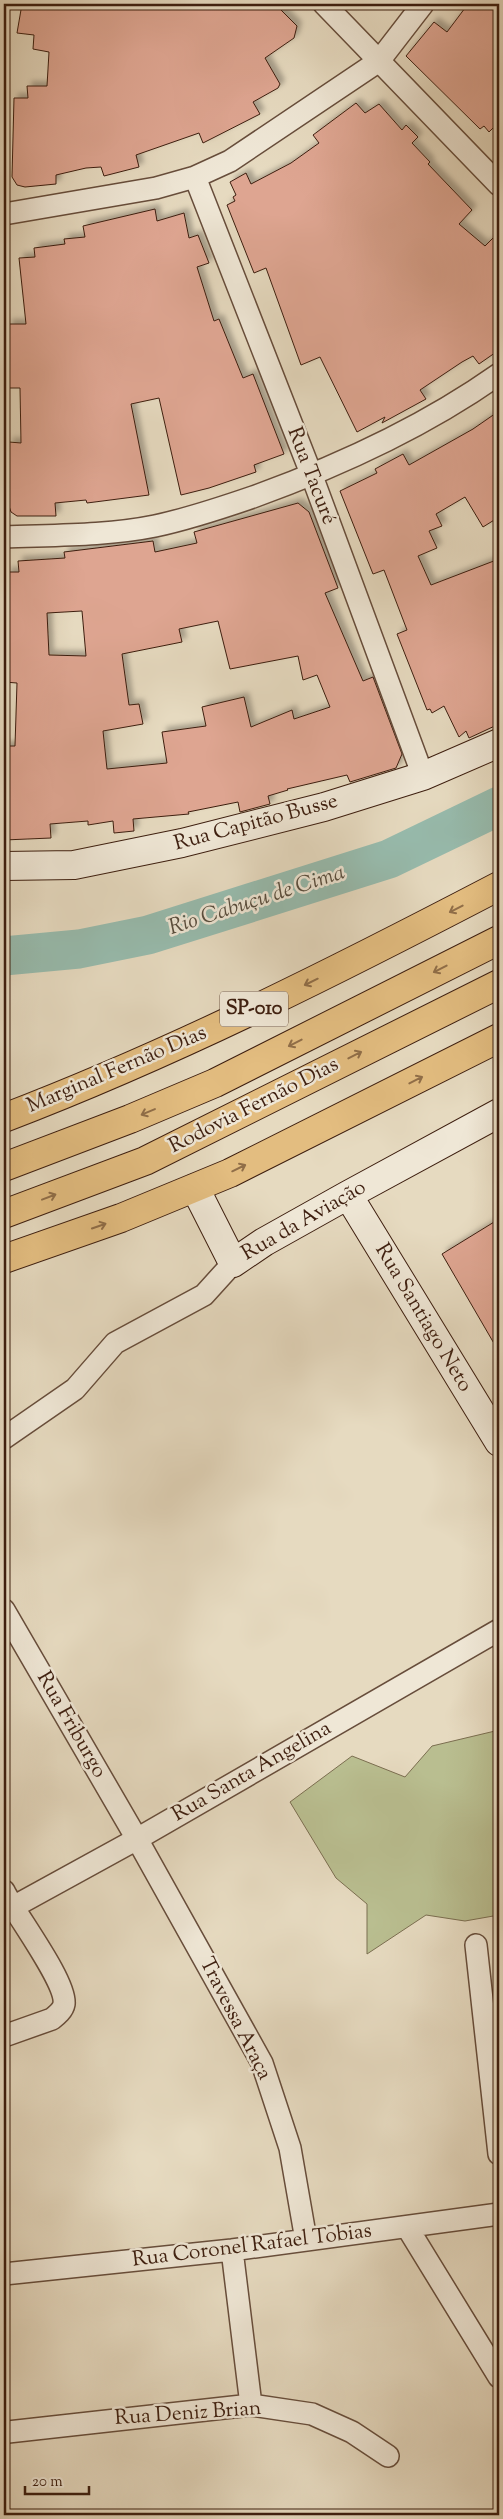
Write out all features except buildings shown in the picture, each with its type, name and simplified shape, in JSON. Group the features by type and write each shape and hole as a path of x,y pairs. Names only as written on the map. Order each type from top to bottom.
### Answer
{"highway":[{"name":"Marginal Fernão Dias","path":"4,1118 161,1053 302,986 499,886"},
{"name":"Rodovia Fernão Dias","path":"4,1167 130,1119 215,1083 499,940"},
{"name":"Rodovia Fernão Dias","path":"4,1214 145,1161 499,984"},
{"path":"4,1259 121,1218 195,1188 246,1165 499,1038"}],"street":[{"path":"324,4 499,184"},
{"path":"4,214 156,188 195,177 230,160 379,61 423,4"},
{"name":"Rua Tacuré","path":"195,177 312,476 424,776"},
{"path":"4,537 84,533 154,526 221,508 312,476 404,432 468,397 499,374"},
{"name":"Rua Capitão Busse","path":"4,866 74,865 113,859 324,807 424,776 499,743"},
{"name":"Rua da Aviação","path":"4,1438 75,1389 114,1343 204,1295 233,1263 264,1242 499,1113"},
{"path":"195,1188 233,1263"},
{"name":"Rua Santiago Neto","path":"348,1195 499,1442"},
{"name":"Rua Friburgo","path":"4,1610 138,1839"},
{"name":"Rua Santa Angelina","path":"6,1903 138,1839 499,1630"},
{"name":"Travessa Araça","path":"138,1839 262,2064 290,2148 306,2240"},
{"path":"4,2036 52,2018 59,2014 64,2005 64,1995 46,1961 26,1926 6,1903"},
{"path":"476,1945 499,2154"},
{"name":"Rua Coronel Rafael Tobias","path":"4,2274 232,2250 499,2214"},
{"path":"407,2227 499,2377"},
{"path":"232,2250 251,2405"},
{"name":"Rua Deniz Brian","path":"8,2432 251,2405 312,2414 352,2432 388,2456"}],"green space":[{"path":"495,1731 499,1733 499,1915 465,1921 426,1915 367,1954 367,1904 336,1878 290,1802 352,1756 405,1777 432,1746"}],"waterway":[{"name":"Rio Cabuçu de Cima","path":"4,956 79,949 148,935 389,859 499,806"}]}
